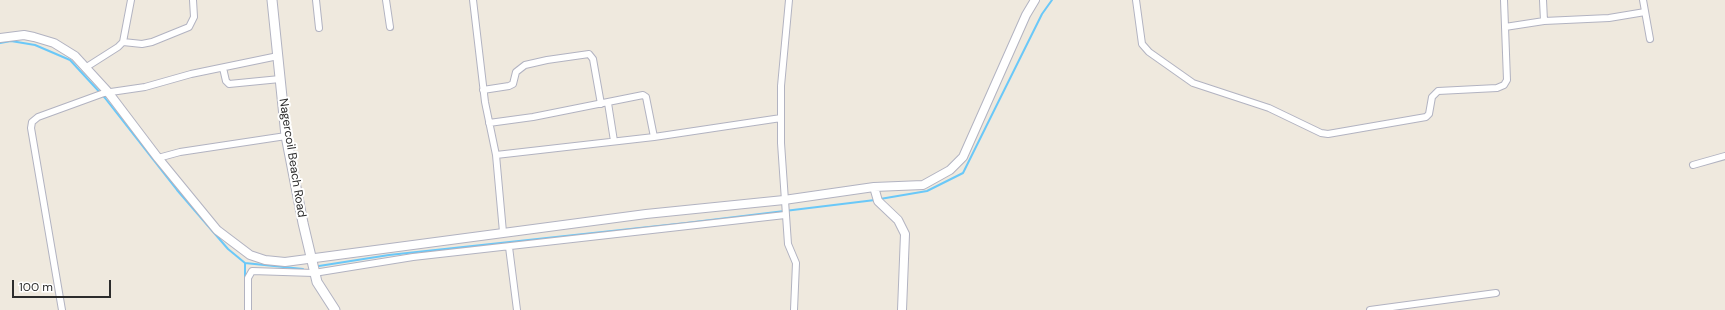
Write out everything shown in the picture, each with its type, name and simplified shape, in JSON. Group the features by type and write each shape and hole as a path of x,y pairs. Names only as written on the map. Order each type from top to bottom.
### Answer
{"main road":[{"name":"Nagercoil Beach Road","path":"272,0 286,136 310,259 317,282 335,310"}],"street":[{"path":"86,68 118,47 123,42 131,0"},
{"path":"123,42 142,44 152,42 189,27 194,17 193,0"},
{"path":"316,0 319,28"},
{"path":"386,0 390,27"},
{"path":"473,0 483,90 496,155 503,232"},
{"path":"789,0 781,86 781,118 784,201 788,244 796,262 794,310"},
{"path":"0,38 24,35 54,43 75,56 217,230 246,253 265,260 285,262 646,214 876,194 923,185 950,170 963,157 1026,15 1035,0"},
{"path":"1136,0 1142,44 1148,52 1193,84 1269,108 1324,134 1426,117 1432,96 1438,90 1501,87 1507,80 1504,0"},
{"path":"1543,0 1544,21"},
{"path":"1643,0 1650,39"},
{"path":"1505,27 1544,21 1609,18 1645,12"},
{"path":"483,90 513,84 516,72 525,65 547,60 589,54 593,59 614,142"},
{"path":"62,310 51,255 31,124 38,118 104,93 145,87 278,56"},
{"path":"223,68 226,81 229,84 280,79"},
{"path":"490,124 645,95 654,137"},
{"path":"496,155 654,137 781,118"},
{"path":"158,158 180,152 286,136"},
{"path":"1693,165 1725,156"},
{"path":"876,194 898,220 905,234 902,310"},
{"path":"248,310 248,278 252,271 314,273 413,257 509,248 785,214"},
{"path":"509,248 517,310"},
{"path":"1370,310 1496,294"}],"waterway":[{"path":"880,199 927,191 963,173 1042,14 1052,0"},
{"path":"0,43 11,41 35,45 70,60 105,98 177,190 228,249 245,263 303,269"},
{"path":"319,266 389,255 686,223 875,200"},
{"path":"245,263 245,280"}]}
